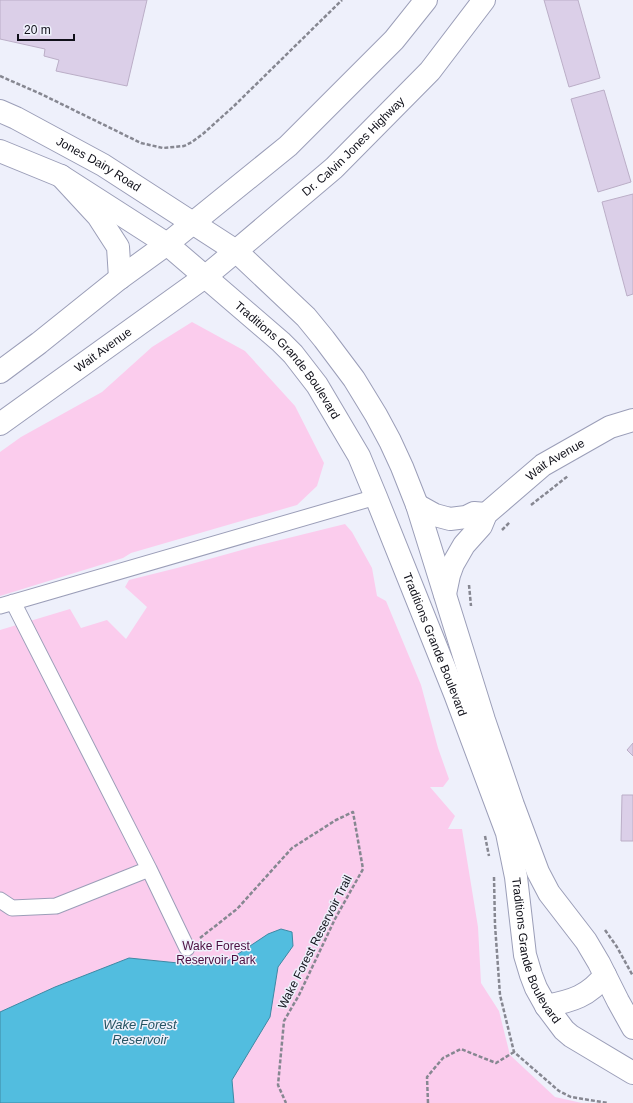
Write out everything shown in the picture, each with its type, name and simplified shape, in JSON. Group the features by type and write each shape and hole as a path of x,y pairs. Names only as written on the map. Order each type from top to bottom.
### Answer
{"main road":[{"path":"0,372 39,343 120,278 167,244 288,146 394,40 426,0"},
{"name":"Dr. Calvin Jones Highway","path":"206,276 334,168 430,71 484,0"},
{"name":"Jones Dairy Road","path":"0,111 16,118 103,165 193,223"},
{"path":"0,151 60,176 167,244"},
{"path":"60,176 98,216 118,247 120,278"},
{"name":"Traditions Grande Boulevard","path":"193,223 236,252 306,317 354,379 376,415 402,467 417,505 484,720 538,872 553,898 586,941 633,1028"},
{"name":"Traditions Grande Boulevard","path":"167,244 281,342 317,385 359,456 455,694 507,833 514,870 525,955 536,988 546,1006 564,1030 571,1036 633,1073"},
{"name":"Wait Avenue","path":"0,424 206,276"},
{"name":"Wait Avenue","path":"486,514 543,465 610,427 633,420"},
{"path":"417,505 436,515 450,518 466,517 474,513 486,514 481,526 464,545 453,564 448,575 445,594"},
{"path":"546,1006 568,1002 587,993 594,988 605,975"}],"street":[{"path":"187,948 149,869 6,604 376,497"},
{"path":"0,900 12,908 56,906 149,869"}],"path":[{"path":"0,76 41,94 141,143 164,148 184,146 204,133 234,106 342,0"},
{"path":"530,505 570,474"},
{"path":"499,533 514,518"},
{"path":"469,584 471,607"},
{"name":"Wake Forest Reservoir Trail","path":"187,948 237,909 292,848 336,820 353,812 363,869 335,919 299,995 284,1021 278,1085 286,1103"},
{"path":"484,833 491,863"},
{"path":"492,870 494,878 495,925 500,995 514,1052 559,1091 570,1097 608,1103"},
{"path":"603,928 617,947 633,976"},
{"path":"428,1103 427,1077 443,1058 461,1049 496,1063 514,1052"}],"green space":[{"path":"192,322 245,351 295,406 324,463 317,486 297,505 131,553 123,558 0,596 0,452 21,437 102,392 152,347"},
{"name":"Wake Forest Reservoir Park","path":"345,524 352,532 372,568 377,596 386,601 421,685 438,748 449,779 443,787 430,787 455,816 448,829 462,829 478,927 481,983 499,1011 510,1055 555,1097 582,1103 0,1103 0,630 70,609 81,628 107,620 126,639 147,607 125,587 129,580"}],"water":[{"name":"Wake Forest Reservoir","path":"281,929 292,932 293,946 278,967 270,1017 232,1080 234,1103 0,1103 0,1012 55,987 129,958 198,965 226,962 268,934"}],"building":[{"path":"0,0 147,0 127,86 56,71 59,60 44,56 45,49 0,39"},
{"path":"544,0 578,0 600,78 569,87"},
{"path":"604,90 631,182 598,192 571,99"},
{"path":"633,194 633,294 627,296 602,202"},
{"path":"633,743 633,756 627,750"},
{"path":"622,795 633,795 633,841 621,841"}]}
